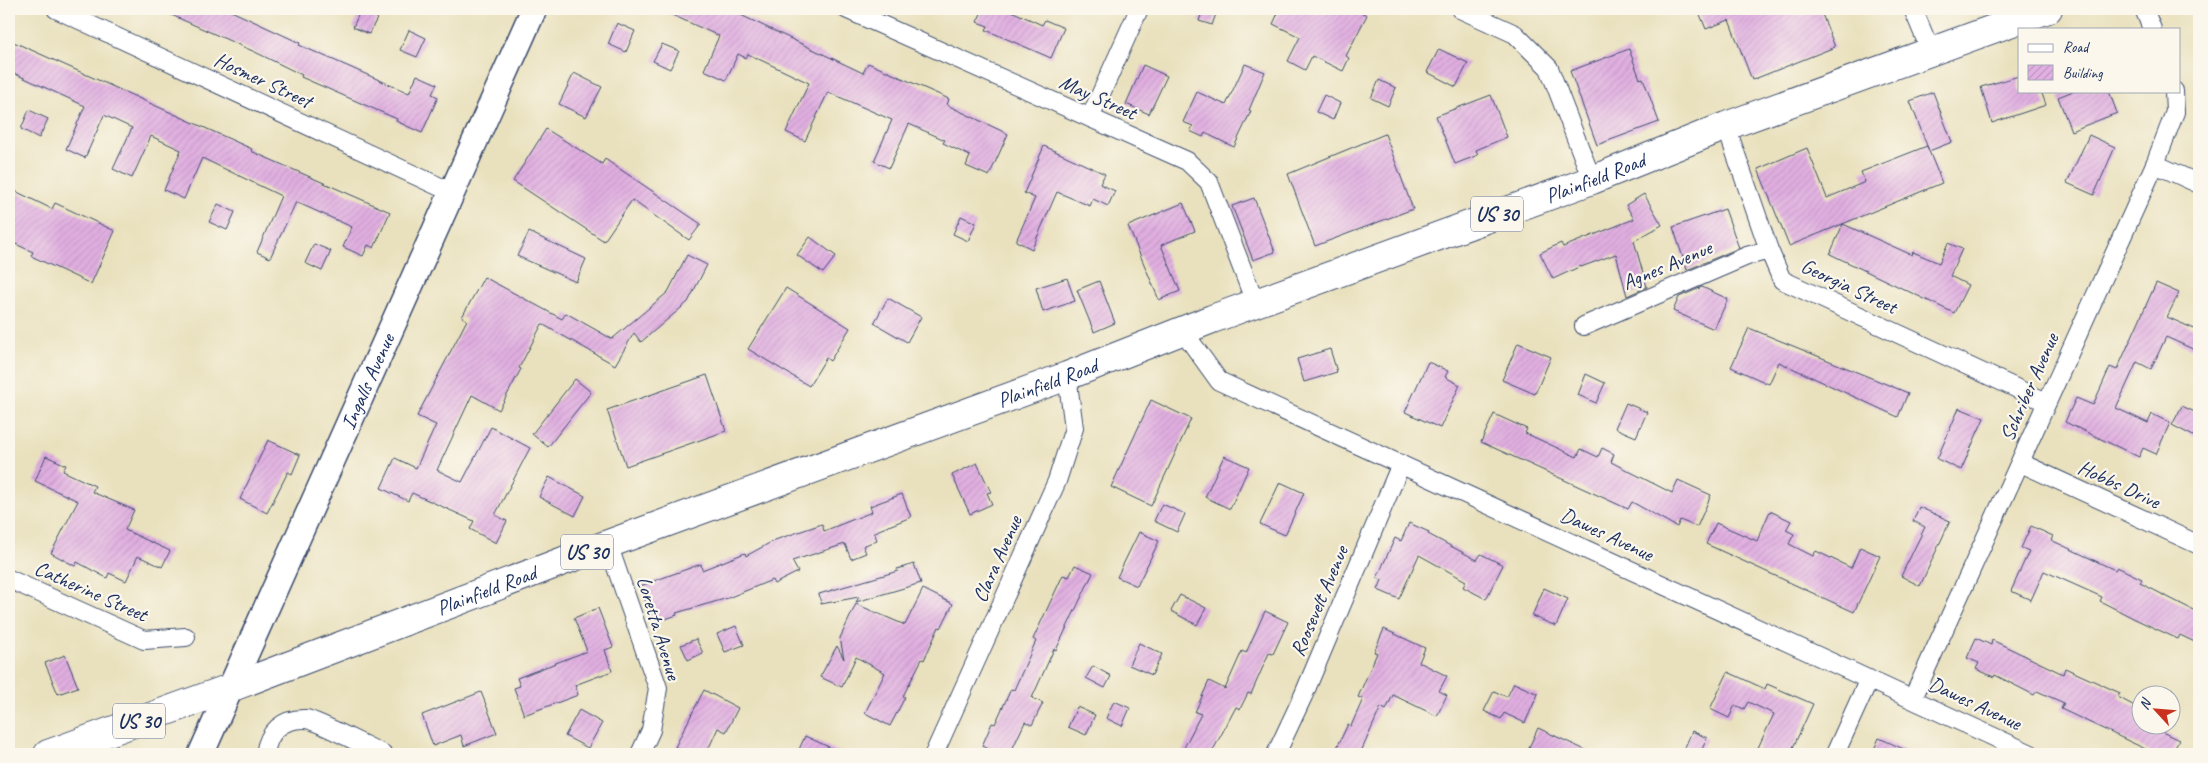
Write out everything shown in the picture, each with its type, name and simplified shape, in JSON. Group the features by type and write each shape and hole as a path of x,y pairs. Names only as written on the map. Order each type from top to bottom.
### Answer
{"main road":[{"name":"Plainfield Road","path":"48,754 230,688 608,544 1067,376 1255,302 1592,180 1726,126 2048,9"}],"street":[{"name":"Hosmer Street","path":"56,9 451,192"},
{"name":"Ingalls Avenue","path":"201,754 534,9"},
{"name":"May Street","path":"846,9 1187,161 1209,182 1255,302"},
{"path":"1090,118 1139,9"},
{"path":"1460,9 1515,34 1549,68 1592,180"},
{"path":"1913,9 1931,52"},
{"path":"2144,9 2152,28"},
{"name":"Schriber Avenue","path":"1913,698 2155,164 2175,112 2174,92"},
{"name":"Georgia Street","path":"1726,126 1769,250 1782,280 2046,402"},
{"path":"2155,164 2199,184"},
{"name":"Agnes Avenue","path":"1584,326 1738,259 1769,250"},
{"name":"Dawes Avenue","path":"1183,331 1220,381 1913,698 2031,754"},
{"name":"Clara Avenue","path":"934,754 1057,481 1074,428 1067,376"},
{"name":"Hobbs Drive","path":"2020,463 2199,545"},
{"name":"Roosevelt Avenue","path":"1276,754 1304,694 1401,464"},
{"name":"Loretta Avenue","path":"608,544 658,688 651,730 640,754"},
{"name":"Catherine Street","path":"9,579 144,640 186,637"},
{"path":"1835,754 1869,679"},
{"path":"265,754 267,740 281,723 307,719 383,754"}],"building":[{"path":"158,9 227,9 300,43 299,45 409,93 417,75 437,84 432,94 438,97 422,133 396,121 397,119 301,77 302,75 255,52"},
{"path":"361,9 382,9 369,34 353,27"},
{"path":"659,9 728,9 863,73 868,63 949,99 947,105 1008,134 989,176 966,166 970,156 943,143 945,140 909,124 889,168 874,161 892,120 828,92 805,141 786,132 809,83 748,54 746,58 738,54 726,80 704,70 719,36"},
{"path":"983,9 1007,9 1042,25 1045,20 1064,28 1051,58 986,30 988,26 977,22"},
{"path":"1203,9 1217,11 1212,25 1199,21"},
{"path":"1280,9 1353,9 1367,15 1346,56 1349,58 1343,71 1312,56 1305,70 1288,61 1300,37 1273,24"},
{"path":"1707,9 1820,9 1835,47 1752,80 1729,20 1706,29 1699,12"},
{"path":"617,23 635,31 626,52 608,44"},
{"path":"409,30 426,38 417,57 400,50"},
{"path":"9,40 252,149 251,151 390,212 374,248 368,245 363,256 343,247 352,227 296,202 270,258 257,252 281,196 202,158 184,199 164,190 181,150 151,136 132,178 113,169 132,128 104,115 85,158 66,149 85,106 9,71"},
{"path":"662,44 679,51 670,69 653,61"},
{"path":"1439,49 1468,63 1456,87 1427,72"},
{"path":"1629,49 1640,79 1643,78 1659,122 1597,145 1570,71"},
{"path":"1245,64 1265,72 1249,110 1251,111 1234,147 1205,133 1203,137 1190,131 1193,126 1183,122 1197,92 1226,105"},
{"path":"1143,65 1167,76 1149,114 1126,104"},
{"path":"574,73 602,87 586,117 559,104"},
{"path":"2018,76 2018,92 2041,92 2046,105 1992,123 1981,87"},
{"path":"1379,80 1396,88 1388,106 1371,98"},
{"path":"1933,92 1952,142 1929,151 1910,101"},
{"path":"2070,92 2109,92 2117,113 2071,131 2058,97"},
{"path":"1324,95 1340,103 1333,120 1316,112"},
{"path":"1491,95 1507,137 1476,150 1478,155 1455,164 1436,116"},
{"path":"29,110 48,119 39,138 21,129"},
{"path":"546,129 602,164 605,159 701,224 689,240 632,200 604,241 513,181"},
{"path":"1385,134 1413,209 1315,246 1288,174"},
{"path":"2089,135 2115,147 2094,195 2067,183"},
{"path":"1044,146 1105,174 1100,184 1115,191 1108,206 1093,199 1090,206 1057,192 1032,249 1016,241 1035,198 1024,193"},
{"path":"1927,146 1942,183 1789,246 1758,169 1807,148 1827,198 1865,182 1861,172"},
{"path":"9,188 52,209 55,203 115,231 91,284 31,256 33,252 9,241"},
{"path":"1644,194 1662,225 1634,241 1647,287 1627,296 1616,254 1581,266 1553,279 1540,253 1561,243 1563,247 1634,219 1626,205"},
{"path":"1254,198 1275,252 1253,260 1232,206"},
{"path":"1183,203 1195,231 1161,245 1180,291 1159,300 1128,226"},
{"path":"218,204 235,212 227,230 209,222"},
{"path":"1725,209 1739,248 1687,270 1673,227"},
{"path":"961,216 976,223 968,241 953,234"},
{"path":"1843,224 1912,255 1913,252 1939,263 1948,243 1962,249 1950,276 1968,285 1954,313 1830,254"},
{"path":"529,232 586,259 576,282 517,256"},
{"path":"810,237 836,256 823,273 797,255"},
{"path":"314,244 331,251 322,271 305,263"},
{"path":"687,255 707,265 688,302 641,342 634,333 615,365 542,324 499,410 472,395 437,470 462,482 491,427 530,448 495,515 507,521 496,543 470,529 474,521 412,493 408,501 381,488 395,458 416,468 436,425 417,416 467,320 462,317 484,277 562,319 566,313 612,339 668,292"},
{"path":"1067,278 1075,301 1043,312 1036,288"},
{"path":"1099,281 1115,323 1094,332 1077,290"},
{"path":"2156,283 2179,293 2167,317 2199,331 2199,342 2195,350 2166,337 2151,369 2137,362 2116,408 2148,423 2152,414 2170,423 2156,454 2143,448 2139,457 2065,422 2076,398 2093,405 2110,367 2117,370"},
{"path":"1702,287 1728,299 1714,329 1673,311 1679,297"},
{"path":"786,288 850,328 830,361 826,358 809,386 748,349"},
{"path":"888,298 921,317 907,342 874,323"},
{"path":"1749,328 1908,393 1898,417 1779,362 1769,384 1731,367"},
{"path":"1518,343 1551,357 1535,394 1502,380"},
{"path":"1330,349 1337,372 1304,382 1297,359"},
{"path":"1428,362 1448,371 1445,377 1460,385 1440,428 1405,412"},
{"path":"1586,374 1605,383 1596,403 1578,395"},
{"path":"707,375 726,431 626,466 607,410"},
{"path":"575,379 591,392 548,447 532,434"},
{"path":"1151,400 1191,419 1151,506 1111,487"},
{"path":"1626,403 1647,412 1636,437 1615,428"},
{"path":"2182,406 2199,414 2199,439 2172,425"},
{"path":"1959,408 1984,418 1961,470 1937,459"},
{"path":"1494,414 1527,429 1525,433 1577,457 1581,449 1598,457 1602,448 1614,454 1611,462 1672,493 1678,480 1711,495 1697,527 1680,520 1677,527 1632,502 1628,509 1481,442"},
{"path":"268,440 300,455 292,474 288,472 267,513 240,499"},
{"path":"46,456 66,465 63,471 95,486 92,492 134,510 125,530 170,551 162,567 138,556 126,581 109,573 107,578 77,562 75,566 51,553 78,501 35,481"},
{"path":"1224,456 1249,467 1230,509 1205,497"},
{"path":"977,463 991,492 987,493 992,504 970,514 952,475"},
{"path":"549,477 585,496 575,516 539,497"},
{"path":"1280,482 1304,493 1285,535 1260,524"},
{"path":"902,494 911,517 874,532 877,540 863,546 866,553 851,559 845,544 792,561 798,572 774,584 772,580 728,598 676,613 677,615 654,623 640,586 701,564 702,570 745,553 746,556 775,540 822,524 824,531 872,512 870,506"},
{"path":"1162,504 1185,514 1177,532 1154,521"},
{"path":"1919,507 1950,521 1920,586 1901,576 1925,527 1913,521"},
{"path":"1770,511 1791,521 1786,530 1794,534 1789,544 1813,556 1816,551 1851,568 1860,547 1880,556 1854,612 1706,544 1716,523 1757,541"},
{"path":"1409,523 1429,532 1428,534 1477,560 1481,554 1503,565 1486,599 1463,587 1466,581 1419,555 1399,599 1378,590 1382,580 1377,578 1395,538 1401,541"},
{"path":"2031,526 2053,536 2051,540 2115,570 2117,567 2142,579 2140,583 2199,613 2199,644 2180,635 2178,639 2135,619 2100,601 2102,597 2044,571 2031,600 2011,591 2029,551 2021,548"},
{"path":"1139,532 1159,541 1137,586 1117,577"},
{"path":"914,564 921,583 856,602 859,597 821,604 819,594 898,571 897,569"},
{"path":"1075,565 1093,573 1056,650 1054,649 1032,698 1043,703 1032,725 1025,722 1010,754 1000,754 982,746 992,723 995,724 1011,689 1014,690 1036,641 1033,639 1063,575 1069,577"},
{"path":"1544,588 1568,599 1556,626 1532,616"},
{"path":"923,589 953,604 941,628 939,627 924,660 922,659 890,726 865,713 885,673 856,657 842,687 820,677 837,646 844,659 840,638 856,604 905,625"},
{"path":"1180,595 1206,608 1197,625 1171,611"},
{"path":"598,608 613,647 605,650 612,671 575,685 578,695 524,715 514,688 520,686 517,678 587,651 574,618"},
{"path":"1265,611 1288,622 1273,654 1269,653 1251,694 1248,693 1240,709 1236,707 1211,754 1181,754 1201,714 1195,712 1209,681 1225,689 1242,651 1246,653"},
{"path":"736,626 744,645 725,652 717,634"},
{"path":"1384,629 1425,648 1419,662 1447,676 1439,691 1447,695 1437,716 1393,695 1386,710 1381,707 1360,754 1334,754 1348,724 1351,726 1363,699 1358,697 1377,653 1374,652"},
{"path":"1976,638 1991,645 1992,640 2063,674 2065,668 2120,693 2118,697 2130,704 2130,736 2170,736 2179,740 2172,754 2156,754 2061,709 2064,703 2037,691 2034,695 1995,675 1994,677 1976,669 1979,663 1967,658"},
{"path":"696,639 703,653 688,660 681,645"},
{"path":"1139,643 1162,654 1152,675 1129,665"},
{"path":"65,655 78,687 58,694 45,663"},
{"path":"1093,666 1111,676 1105,688 1086,678"},
{"path":"1728,672 1765,689 1767,684 1813,704 1790,754 1755,754 1774,714 1748,702 1744,709 1735,705 1729,718 1710,709"},
{"path":"1514,683 1538,694 1525,723 1504,713 1501,719 1484,711 1494,691 1507,697"},
{"path":"704,690 738,708 726,732 718,728 706,754 691,754 675,747"},
{"path":"481,692 497,733 464,746 461,735 433,746 422,715"},
{"path":"1114,701 1130,708 1122,726 1106,718"},
{"path":"1077,707 1095,715 1086,735 1068,727"},
{"path":"579,710 602,723 588,748 565,736"},
{"path":"1538,728 1594,754 1526,754"},
{"path":"1692,731 1707,738 1700,754 1682,754"},
{"path":"805,736 844,754 797,754"},
{"path":"1879,738 1915,754 1872,754"}]}
